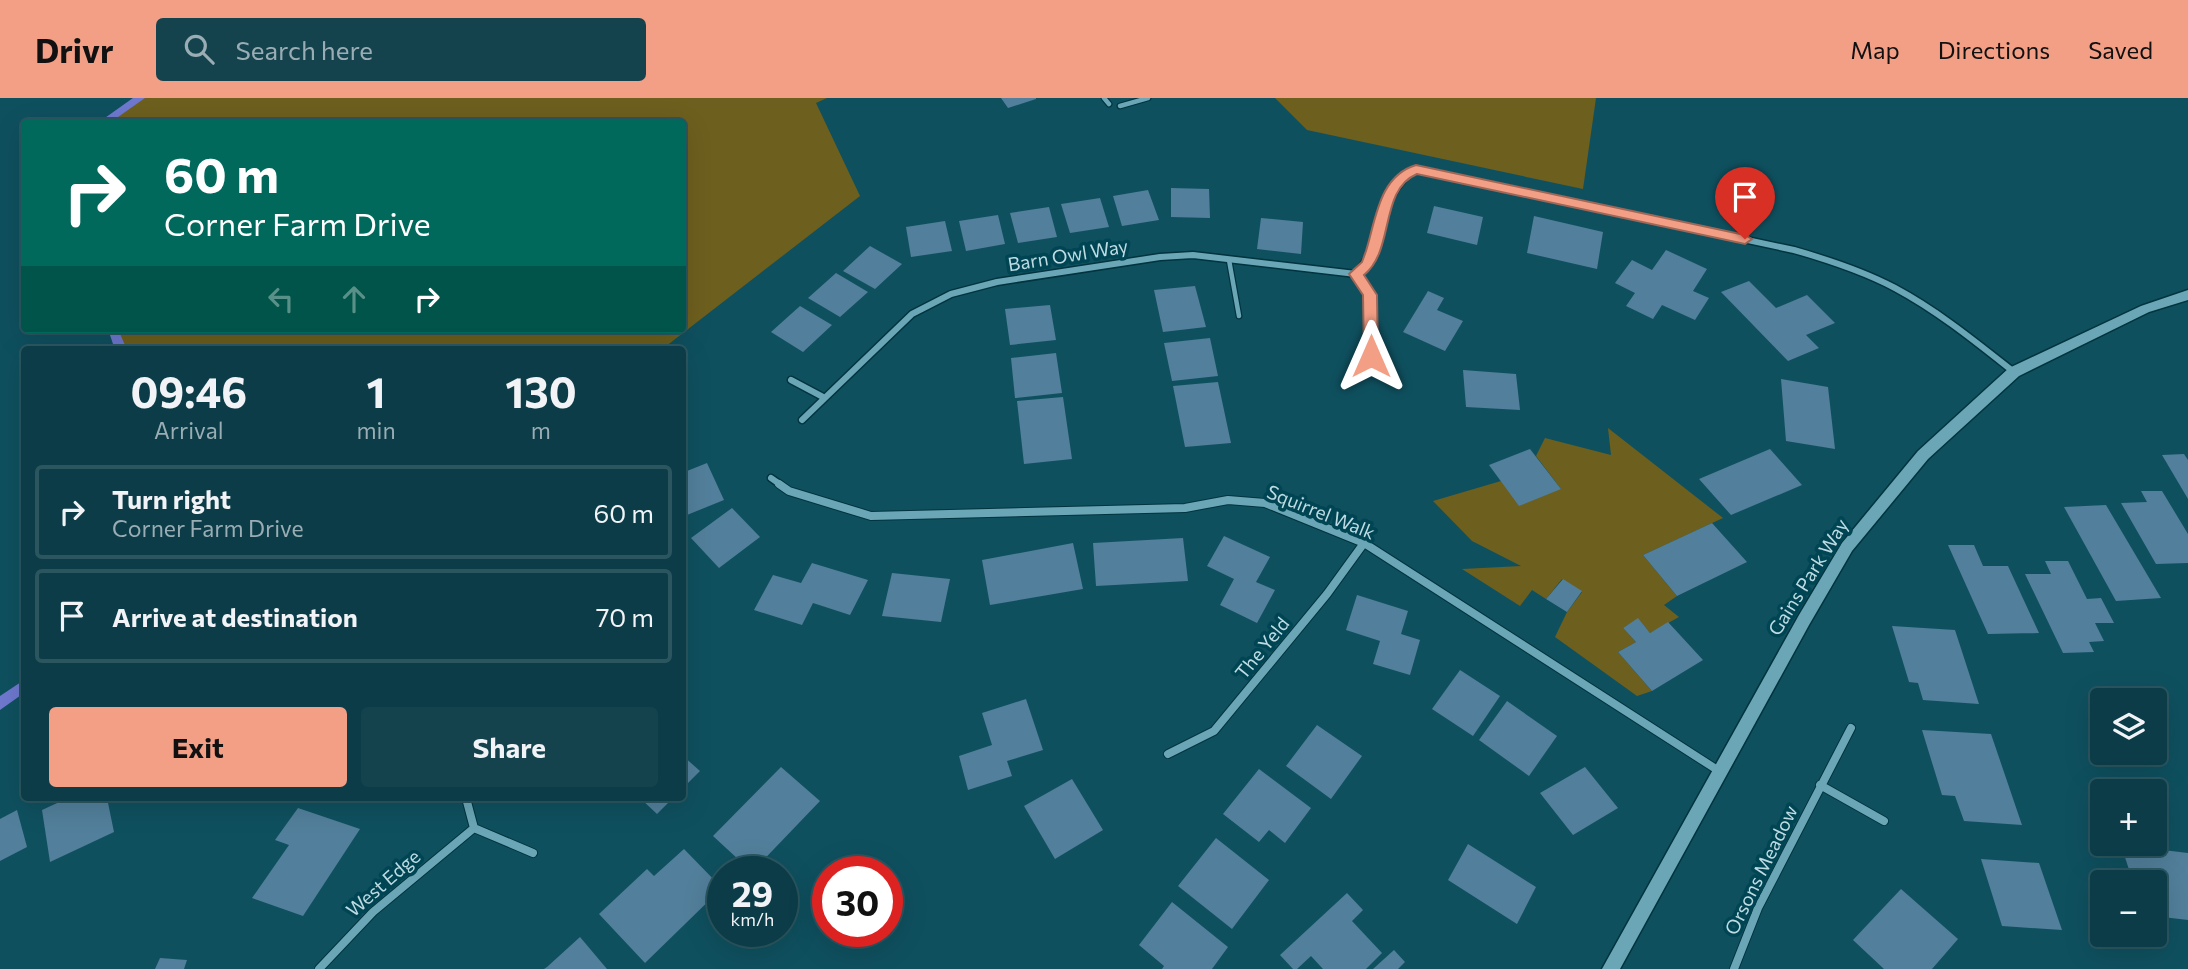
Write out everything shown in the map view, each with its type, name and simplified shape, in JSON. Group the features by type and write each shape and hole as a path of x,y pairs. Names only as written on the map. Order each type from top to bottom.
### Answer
{"street":[{"path":"1371,356 1370,295 1356,274 1367,265 1373,251 1393,185 1405,174 1416,169 1781,247 1840,264 1895,289 1962,332 2014,372"},
{"name":"Barn Owl Way","path":"802,419 912,314 951,293 997,282 1160,257 1193,255 1356,274"},
{"name":"Gains Park Way","path":"1611,969 1719,771 1847,547 1923,455 2014,372 2146,309 2188,295"},
{"path":"791,380 823,397"},
{"name":"Squirrel Walk","path":"771,478 789,491 871,516 1185,508 1228,500 1265,502 1364,543 1719,771"},
{"name":"The Yeld","path":"1168,754 1214,731 1326,594 1364,543"},
{"name":"Orsons Meadow","path":"1734,969 1758,908 1851,727"},
{"path":"1820,785 1884,821"},
{"path":"467,801 474,828 533,853"},
{"name":"West Edge","path":"318,969 373,911 474,828"}],"lane":[{"path":"1104,98 1109,104"},
{"path":"1120,106 1148,98"},
{"path":"1229,260 1239,316"}],"shaded area":[{"path":"140,98 827,98 816,103 860,196 686,331 686,119 109,119"},
{"path":"1275,98 1596,98 1583,189 1307,130"},
{"path":"113,333 683,333 666,346 117,346"},
{"path":"1608,428 1723,518 1643,555 1677,596 1664,605 1679,617 1650,633 1638,619 1623,628 1636,642 1618,652 1652,691 1637,696 1555,637 1567,612 1582,592 1562,579 1546,599 1532,590 1520,606 1462,569 1521,566 1472,541 1433,501 1501,481 1561,489 1536,456 1545,438 1611,455"}],"building":[{"path":"1001,98 1036,98 1036,99 1008,108"},
{"path":"1171,188 1209,189 1210,218 1171,217"},
{"path":"1148,190 1159,220 1122,226 1113,196"},
{"path":"1100,198 1109,227 1070,233 1061,204"},
{"path":"1434,206 1483,217 1477,245 1427,233"},
{"path":"1049,207 1057,237 1018,243 1010,213"},
{"path":"998,215 1005,244 966,251 959,221"},
{"path":"1534,216 1603,232 1597,269 1527,253"},
{"path":"1261,218 1303,222 1301,254 1257,249"},
{"path":"945,221 952,251 911,257 906,227"},
{"path":"870,246 902,264 875,289 843,271"},
{"path":"1666,250 1707,269 1693,291 1709,298 1695,320 1662,305 1653,319 1626,306 1635,293 1615,283 1632,260 1652,270"},
{"path":"836,273 868,292 840,317 808,298"},
{"path":"1749,281 1776,308 1807,295 1835,323 1806,335 1819,348 1788,361 1721,292"},
{"path":"1195,286 1206,327 1163,332 1154,290"},
{"path":"1428,291 1444,298 1437,310 1463,321 1445,351 1403,332"},
{"path":"1050,305 1056,340 1010,345 1005,309"},
{"path":"800,306 832,325 803,352 771,332"},
{"path":"1210,338 1218,376 1172,381 1164,343"},
{"path":"1056,353 1062,393 1015,398 1011,358"},
{"path":"1463,370 1516,374 1520,410 1466,407"},
{"path":"1781,379 1828,387 1835,449 1786,441"},
{"path":"1218,382 1231,443 1185,447 1173,386"},
{"path":"1063,397 1072,459 1024,464 1017,401"},
{"path":"1530,449 1561,489 1519,506 1489,465"},
{"path":"1770,449 1802,485 1731,515 1699,479"},
{"path":"2184,454 2188,460 2188,499 2162,455"},
{"path":"707,463 724,500 686,515 686,471"},
{"path":"2141,491 2162,491 2188,534 2188,563 2156,564 2121,503 2147,502"},
{"path":"2106,505 2161,598 2116,601 2064,507"},
{"path":"732,508 760,537 719,568 691,538"},
{"path":"1712,523 1747,562 1677,596 1643,555"},
{"path":"1224,536 1270,557 1256,582 1275,590 1257,623 1220,605 1234,579 1207,566"},
{"path":"1183,538 1188,581 1096,586 1093,543"},
{"path":"1073,543 1083,589 990,605 982,560"},
{"path":"1948,545 1974,545 1983,566 2008,566 2039,633 1988,634"},
{"path":"2045,561 2068,561 2087,599 2101,598 2114,623 2095,623 2104,641 2089,642 2094,652 2063,653 2025,574 2051,574"},
{"path":"812,563 868,580 850,615 813,603 802,625 754,610 773,575 801,583"},
{"path":"892,573 950,579 941,622 882,616"},
{"path":"1563,579 1582,591 1567,612 1546,599"},
{"path":"1357,595 1408,611 1401,634 1420,640 1410,675 1373,664 1380,641 1346,630"},
{"path":"1638,618 1650,633 1668,622 1703,660 1652,691 1618,652 1636,642 1623,628"},
{"path":"1892,626 1955,630 1979,704 1923,700 1918,683 1909,682"},
{"path":"1460,670 1500,696 1473,736 1432,709"},
{"path":"1026,699 1043,750 1007,761 1012,776 968,790 959,756 992,745 982,713"},
{"path":"1507,701 1557,736 1529,776 1479,740"},
{"path":"1317,725 1362,756 1331,799 1286,766"},
{"path":"1922,730 1991,734 2022,825 1964,821 1955,796 1942,795"},
{"path":"686,759 700,771 686,785"},
{"path":"781,767 820,801 767,856 735,856 713,836"},
{"path":"1585,767 1618,808 1573,835 1540,793"},
{"path":"1259,769 1311,808 1285,843 1269,830 1259,842 1223,814"},
{"path":"1072,779 1103,830 1055,859 1024,806"},
{"path":"62,801 108,801 114,832 50,862 42,810"},
{"path":"643,801 670,801 657,814"},
{"path":"298,808 360,829 303,916 252,898 289,845 275,840"},
{"path":"17,810 27,847 0,861 0,819"},
{"path":"1216,838 1269,880 1232,929 1178,886"},
{"path":"1468,844 1536,887 1517,924 1448,880"},
{"path":"684,849 707,873 707,903 645,963 599,914 647,869 654,876"},
{"path":"2167,850 2188,853 2188,920 2167,918 2167,870 2129,870 2125,856 2167,856"},
{"path":"1981,859 2039,863 2062,930 2002,926"},
{"path":"1901,889 1958,939 1932,969 1884,969 1853,940"},
{"path":"1347,893 1363,910 1352,921 1382,953 1366,969 1323,969 1311,956 1297,969 1293,969 1280,955"},
{"path":"1172,902 1228,947 1212,969 1162,969 1164,966 1139,945"},
{"path":"580,937 607,969 544,969 547,967"},
{"path":"1394,950 1405,962 1398,969 1373,969"},
{"path":"160,958 187,960 184,969 155,969"}],"waterway":[{"path":"109,119 140,98"},
{"path":"115,333 119,346"},
{"path":"0,704 21,688"}],"route":[{"path":"1371,356 1370,295 1356,274 1367,265 1373,251 1393,185 1405,174 1416,169 1745,239"}]}
